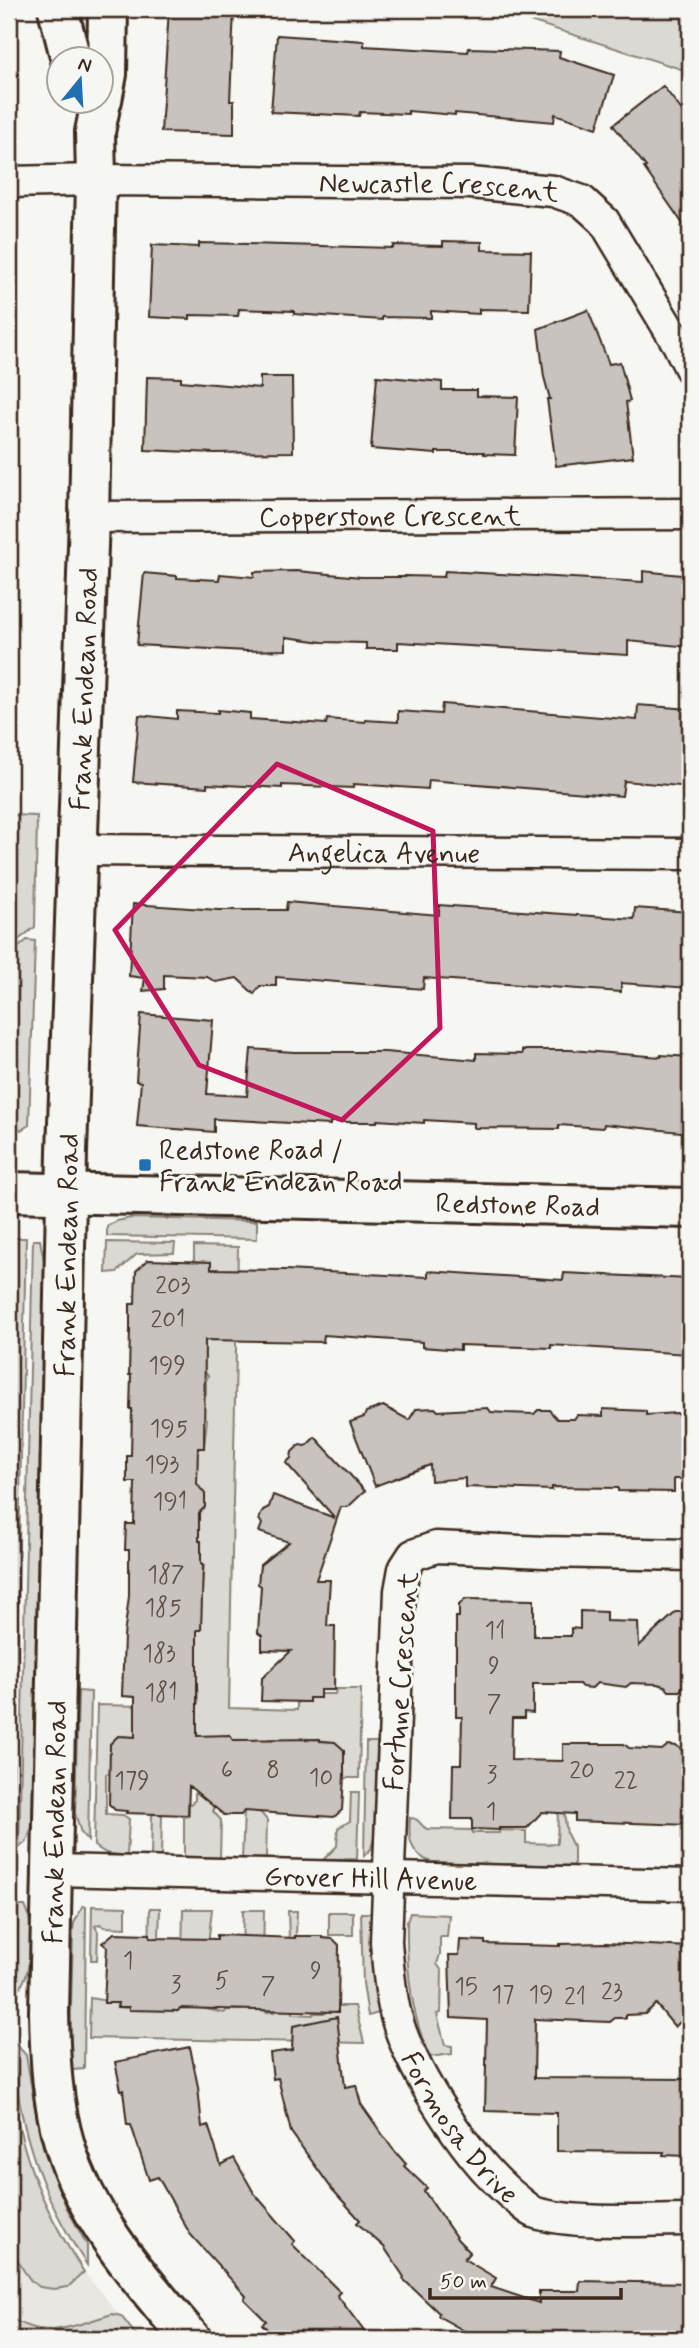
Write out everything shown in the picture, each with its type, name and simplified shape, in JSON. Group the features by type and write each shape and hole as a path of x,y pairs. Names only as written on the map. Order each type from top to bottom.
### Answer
{"street":[{"path":"58,9 67,46"},
{"name":"Frank Endean Road","path":"107,46 108,9"},
{"name":"Frank Endean Road","path":"95,116 89,517 67,1194 50,2058 55,2101 65,2147 83,2191 132,2269 191,2339"},
{"name":"Newcastle Crescent","path":"9,182 96,180 471,183 553,191 582,201 604,221 690,368"},
{"name":"Copperstone Crescent","path":"89,517 690,514"},
{"name":"Angelica Avenue","path":"79,850 690,854"},
{"name":"Redstone Road","path":"9,1192 690,1208"},
{"name":"Fortune Crescent","path":"390,1877 400,1591 404,1569 413,1555 436,1547 690,1555"},
{"name":"Grover Hill Avenue","path":"53,1870 690,1885"},
{"name":"Formosa Drive","path":"390,1877 386,1942 388,1977 397,2018 418,2067 440,2108 505,2190 534,2212 576,2219 690,2220"}],"highlighted area":[{"path":"277,764 433,831 440,1028 342,1120 199,1065 115,930"}],"shaded area":[{"path":"492,9 690,9 690,72"},
{"path":"9,815 37,816 35,927 9,947"},
{"path":"27,940 35,941 29,1125 21,1130 9,1120 9,955"},
{"path":"131,1218 257,1221 257,1239 107,1236 107,1226"},
{"path":"9,1238 26,1238 12,1845 9,1845"},
{"path":"33,1240 40,1240 45,1266 32,1827 27,1841 19,1848"},
{"path":"107,1242 175,1243 174,1253 137,1254 117,1272 106,1273"},
{"path":"194,1246 238,1247 229,1708 297,1710 297,1702 309,1702 309,1698 320,1698 320,1694 335,1694 336,1689 361,1689 359,1778 343,1778 331,1742 300,1738 300,1751 279,1739 269,1739 267,1742 233,1740 229,1735 213,1803 213,1811 221,1820 220,1858 184,1857 184,1817 189,1816 189,1805 195,1800 195,1793 201,1793 203,1740 159,1814 162,1815 161,1857 151,1857 154,1814 135,1734 135,1737 123,1736 110,1744 110,1756 113,1759 110,1773 106,1774 106,1814 123,1815 129,1819 127,1856 106,1853 94,1846 97,1705 191,1707 198,1703 194,1631 198,1630 204,1564 197,1564 201,1556 201,1541 193,1511 201,1511 205,1507 205,1494 202,1490 192,1490 194,1447 204,1447 207,1419 192,1417 206,1395 208,1376 203,1367 201,1339 211,1262 194,1261"},
{"path":"78,1691 91,1692 88,1841 81,1833 75,1813"},
{"path":"366,1742 377,1742 375,1834 371,1849 364,1856"},
{"path":"351,1792 359,1792 357,1859 323,1860 337,1846 338,1828 350,1821"},
{"path":"261,1797 261,1813 267,1820 266,1859 242,1859 244,1812"},
{"path":"558,1812 564,1812 567,1834 574,1848 574,1866 431,1862 415,1850 409,1833 410,1818 416,1819 427,1829 472,1830 472,1833 526,1831 526,1843 557,1844"},
{"path":"18,1906 25,1906 28,1915 31,1950 26,1975 16,1992"},
{"path":"83,1906 86,1907 84,2069 72,2070 70,2044 73,1931"},
{"path":"92,1906 126,1907 126,1928 104,1927 100,1924 95,1926 98,1932 97,1960 91,1960"},
{"path":"150,1908 160,1908 159,1938 156,1938 177,2011 181,2007 183,1909 212,1909 201,2008 224,2013 227,2010 241,2010 243,1910 264,1910 262,2008 266,2012 278,2009 289,1938 288,1911 297,1911 293,2014 313,2015 326,2013 326,2009 338,2009 338,2006 355,2006 364,2043 89,2038 90,1998 118,2003 118,2007 148,2010"},
{"path":"329,1912 353,1912 353,1935 329,1935"},
{"path":"361,1913 372,1913 373,1971 379,2013 368,2016 363,1983"},
{"path":"410,1913 449,1915 447,1937 440,1937 437,1964 442,1971 441,2013 437,2014 445,2045 452,2046 452,2054 429,2057 418,2024 407,1957 407,1922"},
{"path":"14,2042 26,2055 45,2153 66,2206 87,2245 87,2265 57,2214 34,2159 20,2102"},
{"path":"9,2058 11,2092 23,2146 39,2193 84,2272 139,2339 9,2339"},
{"path":"9,2058 17,2117 32,2170 54,2221 84,2272 68,2287 54,2289 40,2287 32,2282 9,2245"},
{"path":"112,2314 121,2316 139,2339 9,2339 9,2317 36,2329 48,2330 73,2326"}],"building":[{"path":"169,9 234,9 230,101 234,101 234,134 161,132"},
{"path":"277,35 364,41 364,46 468,52 469,48 560,51 559,57 614,75 597,128 555,114 554,122 408,111 408,114 360,112 359,116 271,112"},
{"path":"663,86 690,121 690,234 644,168 646,167 613,125"},
{"path":"443,241 482,242 482,250 531,251 529,310 479,309 479,314 431,311 431,318 382,317 382,320 294,314 294,311 239,309 238,316 190,315 190,319 149,317 152,245 199,247 199,243 393,248 393,245 443,246"},
{"path":"588,310 609,364 620,362 630,401 626,402 633,457 556,466 547,399 550,399 544,377 538,329"},
{"path":"377,376 442,382 442,390 477,390 477,396 518,397 515,455 484,452 436,454 371,449"},
{"path":"147,377 181,378 181,381 260,388 260,377 292,377 293,452 145,450"},
{"path":"297,571 361,577 444,577 445,571 643,582 643,571 690,576 690,647 628,641 628,655 398,642 398,649 366,649 366,643 322,642 286,637 286,650 247,651 137,645 144,573 219,580 220,574 254,577 254,572"},
{"path":"442,704 637,720 638,705 690,709 690,787 624,781 622,796 429,780 428,789 354,784 353,788 207,784 207,787 133,782 139,715 177,719 177,711 218,713 218,710 250,713 250,719 326,724 327,719 398,722 398,711 441,714"},
{"path":"287,902 439,915 439,905 634,919 635,908 690,912 690,988 621,983 621,992 424,978 423,989 276,977 276,986 260,986 254,994 237,978 216,982 207,977 164,975 164,989 143,991 145,978 129,976 133,904 218,910 286,910"},
{"path":"141,1014 213,1020 207,1094 247,1096 251,1049 385,1052 476,1060 476,1053 522,1054 522,1050 690,1057 690,1133 604,1124 603,1128 559,1125 559,1129 474,1128 474,1123 424,1120 424,1123 377,1120 330,1122 330,1125 214,1119 214,1132 137,1126 141,1082 136,1081"},
{"path":"148,1260 211,1262 211,1269 428,1277 428,1271 563,1280 564,1273 690,1279 688,1354 551,1345 551,1348 460,1345 460,1350 422,1347 422,1342 324,1335 323,1342 205,1340 204,1448 198,1448 197,1484 205,1494 205,1507 199,1513 199,1541 203,1564 201,1630 197,1630 197,1736 229,1735 233,1740 320,1739 335,1742 344,1750 344,1776 342,1810 334,1817 244,1811 241,1815 224,1815 189,1786 188,1815 126,1813 127,1811 115,1810 109,1804 110,1744 118,1736 135,1737 135,1697 122,1696 124,1636 129,1596 126,1524 134,1524 135,1482 127,1482 127,1456 131,1456 132,1409 129,1375 130,1304 135,1304 136,1271"},
{"path":"383,1406 409,1420 416,1409 435,1408 438,1411 488,1408 491,1412 534,1414 538,1410 549,1410 557,1419 574,1419 577,1415 603,1416 603,1409 646,1411 646,1415 677,1413 682,1418 690,1418 690,1471 684,1471 684,1479 674,1479 674,1492 618,1491 618,1488 552,1487 552,1490 465,1487 465,1478 431,1481 430,1465 375,1486 350,1422"},
{"path":"315,1437 365,1491 348,1507 341,1507 316,1580 330,1580 327,1626 335,1626 334,1690 320,1690 320,1698 309,1698 309,1702 261,1701 262,1678 291,1651 262,1650 262,1636 258,1633 260,1565 289,1542 259,1532 262,1524 259,1519 263,1510 269,1507 273,1495 335,1518 286,1463 299,1445 306,1446"},
{"path":"465,1599 534,1600 534,1636 571,1636 571,1628 580,1629 580,1611 606,1612 606,1621 638,1622 639,1646 676,1612 690,1612 690,1687 683,1686 680,1691 669,1691 665,1686 657,1684 631,1683 626,1687 597,1683 592,1688 579,1684 533,1684 533,1713 524,1712 524,1718 512,1718 511,1760 563,1761 563,1744 624,1744 629,1748 662,1750 668,1745 677,1746 690,1751 690,1825 575,1821 575,1814 542,1812 527,1828 499,1830 472,1829 472,1819 452,1819 453,1764 461,1764 462,1717 456,1717 456,1617 459,1617 459,1605"},
{"path":"114,1933 150,1934 150,1938 217,1939 217,1935 295,1938 322,1936 333,1939 339,1945 338,2012 180,2008 178,2011 129,2010 129,2007 117,2007 118,2003 104,2003 107,1947 102,1943"},
{"path":"460,1940 485,1941 485,1944 560,1946 605,1943 690,1947 690,2019 683,2019 675,2027 656,2004 645,2014 626,2015 626,2018 615,2018 610,2022 535,2019 534,2078 690,2079 690,2141 687,2156 663,2155 664,2152 557,2151 557,2113 485,2111 487,2020 451,2018 449,1955 459,1955"},
{"path":"337,2017 345,2087 356,2085 361,2104 406,2164 404,2166 427,2188 424,2191 458,2240 470,2252 464,2259 496,2278 491,2287 539,2303 539,2291 579,2291 580,2281 690,2283 690,2339 479,2339 438,2316 439,2313 403,2279 384,2247 357,2223 360,2220 332,2189 291,2132 278,2078 273,2079 270,2053 292,2050 293,2026"},
{"path":"190,2047 202,2127 208,2125 221,2165 234,2158 254,2193 295,2241 292,2244 340,2292 337,2295 370,2339 277,2339 262,2324 266,2321 244,2299 246,2296 190,2234 158,2177 149,2180 131,2125 127,2125 123,2090 115,2062"}],"place":[{"name":"Redstone Road / Frank Endean Road","path":"145,1165"}]}
